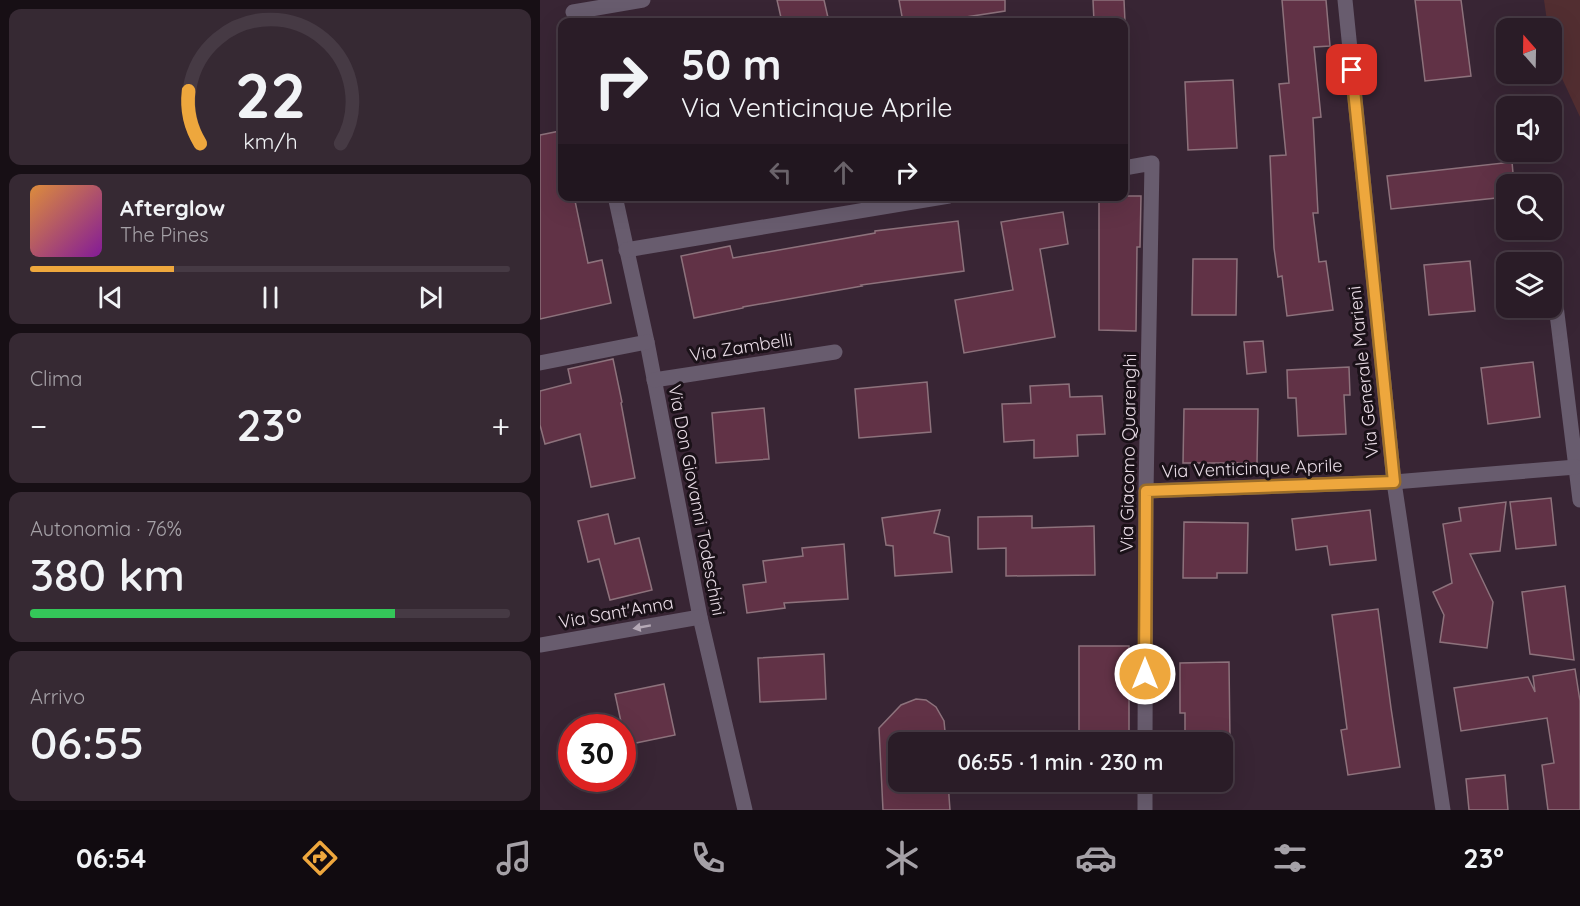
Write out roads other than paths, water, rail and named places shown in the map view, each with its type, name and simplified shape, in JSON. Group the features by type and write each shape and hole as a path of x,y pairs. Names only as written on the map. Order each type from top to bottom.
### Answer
{"street":[{"path":"572,11 643,0"},
{"name":"Via Generale Marieni","path":"1346,0 1394,482 1443,810"},
{"name":"Via Giacomo Quarenghi","path":"1128,167 1152,163 1146,491 1145,732"},
{"name":"Via Don Giovanni Todeschini","path":"616,201 647,342 700,617 745,810"},
{"path":"626,250 919,201"},
{"path":"1557,318 1580,500"},
{"path":"540,363 647,342"},
{"name":"Via Zambelli","path":"654,380 835,352"},
{"name":"Via Venticinque Aprile","path":"1146,491 1394,482 1576,467"},
{"name":"Via Sant'Anna","path":"540,645 700,617"},
{"path":"1145,792 1145,810"}]}
